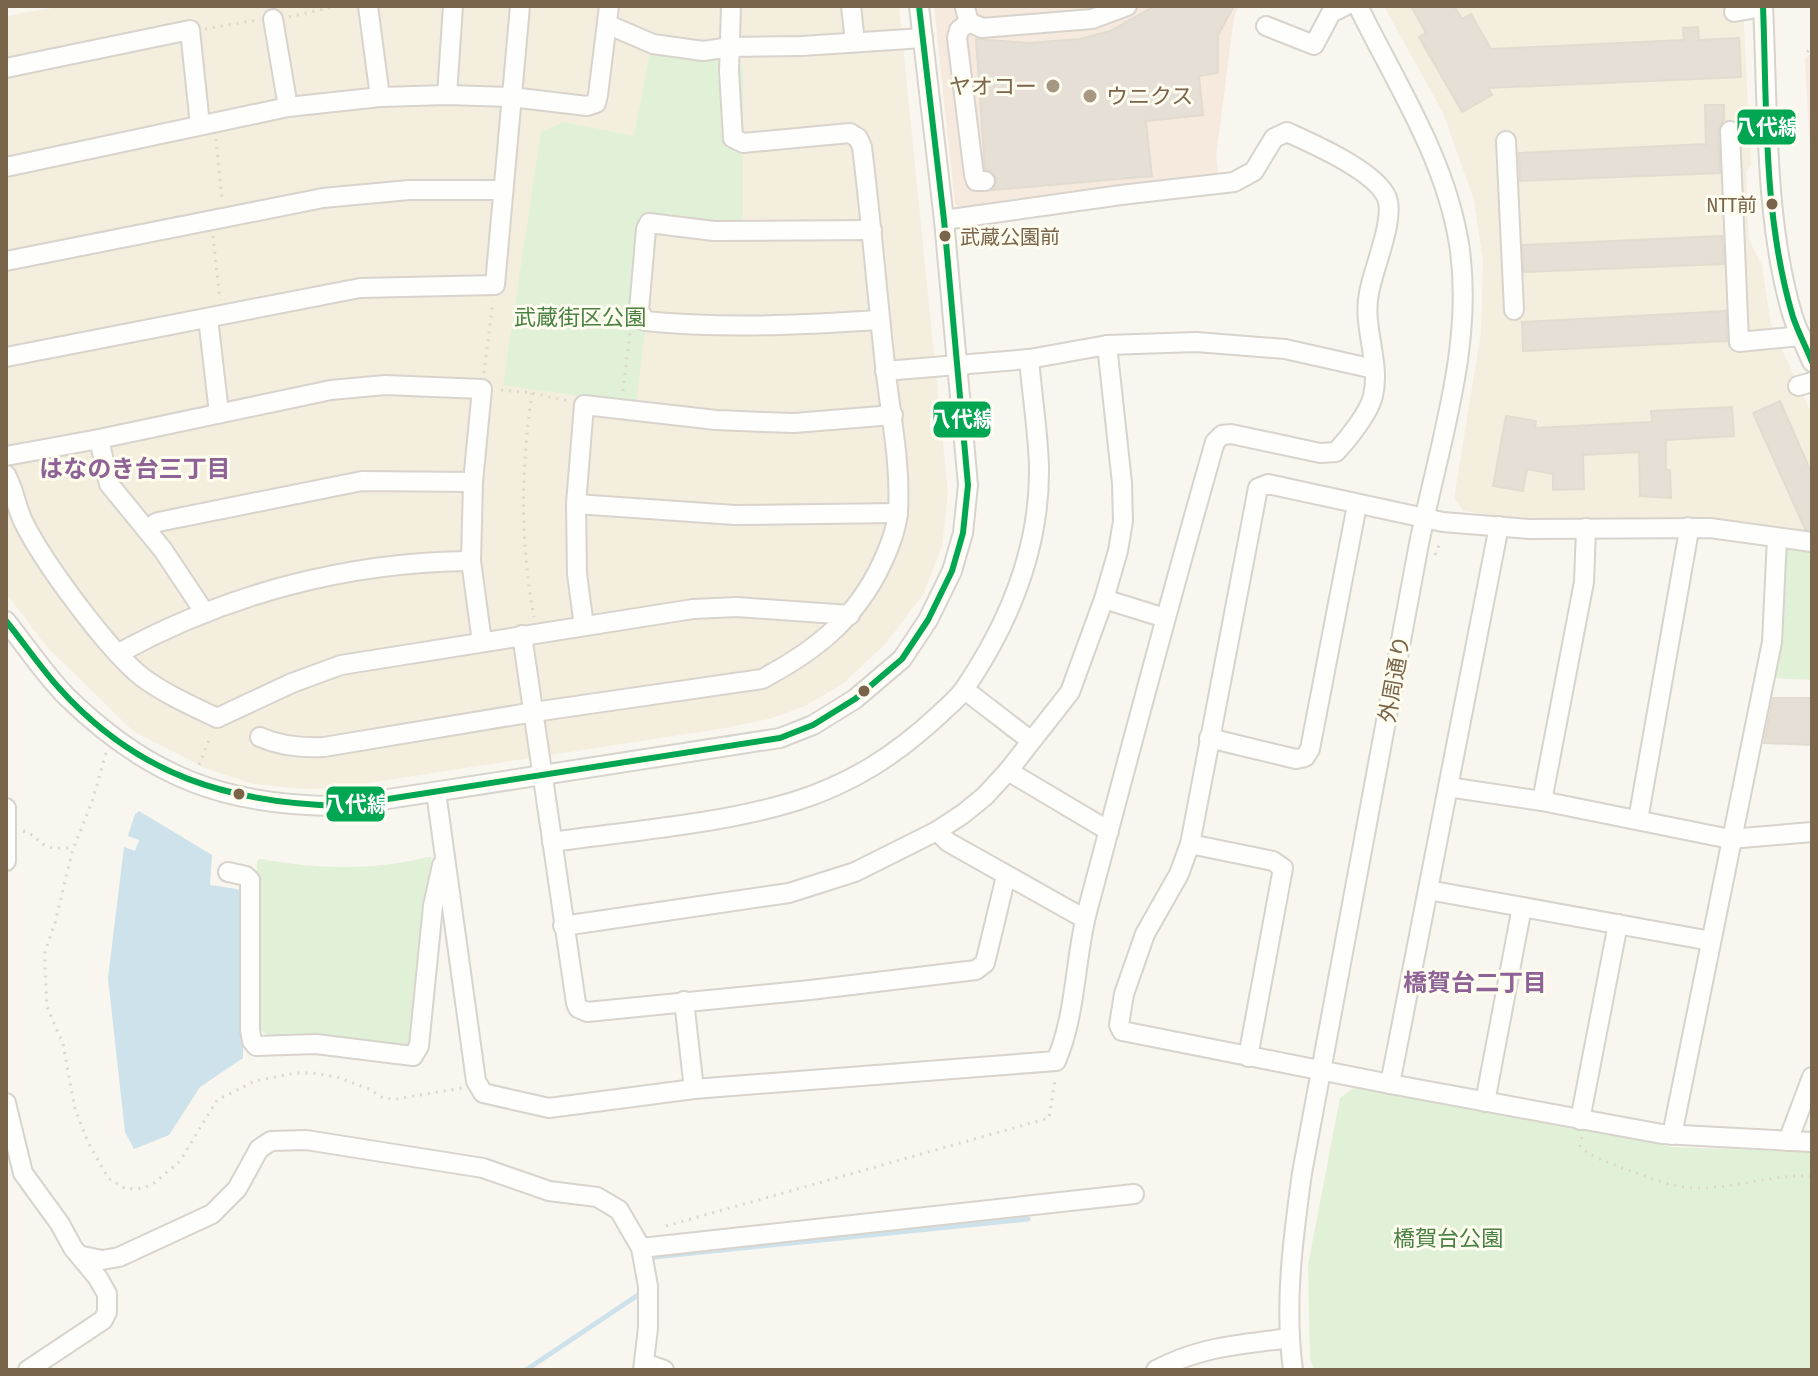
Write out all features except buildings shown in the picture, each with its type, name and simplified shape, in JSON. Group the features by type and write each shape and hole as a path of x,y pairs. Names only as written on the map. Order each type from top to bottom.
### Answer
{"street":[{"path":"368,6 380,97"},
{"path":"447,95 453,6"},
{"path":"6,357 360,288 495,285 520,6"},
{"path":"6,167 288,107 380,97 511,97 587,106 596,103 609,25 609,6"},
{"path":"260,737 273,743 324,747 762,679 795,662 826,639 850,615 872,585 888,550 898,513 893,415 885,371 862,147 858,138 850,133 743,143 733,138 731,6"},
{"path":"851,6 855,42"},
{"path":"6,621 65,695 111,736 155,766 185,781 231,795 298,807 343,806 780,738 813,725 855,699 902,659 928,620 952,571 963,533 968,485 944,220 919,6"},
{"path":"1266,26 1314,45 1331,13 1345,6"},
{"name":"外周通り","path":"1293,1370 1289,1338 1292,1247 1302,1173 1424,518 1456,366 1462,318 1459,244 1449,196 1426,140 1358,6"},
{"path":"985,181 976,181 974,175 957,38 967,15 982,28 1092,19 1125,7"},
{"path":"1734,12 1763,7 1773,213 1783,278 1812,362"},
{"path":"273,19 288,107"},
{"path":"609,25 653,44 703,51 730,47 923,38"},
{"path":"6,68 190,30 207,124"},
{"path":"1730,131 1739,342 1801,336"},
{"path":"436,792 477,1085 483,1093 549,1108 694,1089 1056,1061 1078,974 1085,919 1215,442 1222,435 1231,434 1320,453 1336,452 1349,438 1373,398 1374,369 1367,313 1368,295 1390,210 1386,195 1342,158 1287,132 1274,138 1254,171 1234,182 944,220"},
{"path":"1506,141 1514,310"},
{"path":"6,261 323,198 409,190 503,190"},
{"path":"872,230 714,231 649,223 639,310 645,321 698,327 765,327 880,320"},
{"path":"215,316 219,413"},
{"path":"885,371 1029,359 1107,345 1196,342 1285,349 1374,369"},
{"path":"563,926 789,893 811,887 865,868 937,831 985,796 1070,692 1118,551 1123,521 1121,470 1107,345"},
{"path":"552,842 739,814 817,794 866,772 895,753 965,690 1012,605 1029,547 1039,467 1029,359"},
{"path":"6,456 331,390 385,385 482,389 473,482 471,561 482,642"},
{"path":"584,626 577,574 576,504 584,405 716,420 794,423 893,415"},
{"path":"99,439 109,484 163,550 205,613"},
{"path":"6,475 23,520 42,553 119,653 141,676 182,702 217,718 292,683 341,665 529,634 693,609 737,607 850,615"},
{"path":"146,529 158,522 362,481 473,482"},
{"path":"1812,542 1734,529 1529,529 1424,518 1268,484 1258,488 1190,844 1179,874 1145,934 1124,994 1119,1025 1122,1031 1248,1057 1580,1120 1672,1135 1812,1142"},
{"path":"576,504 735,515 898,513"},
{"path":"1209,738 1296,759 1305,757 1310,749 1357,505"},
{"path":"1390,1084 1499,526"},
{"path":"1638,820 1688,527"},
{"path":"1542,801 1584,582 1586,528"},
{"path":"1672,1135 1772,642 1777,538"},
{"path":"119,653 162,629 250,596 304,580 409,563 471,561"},
{"path":"1104,599 1165,618"},
{"path":"529,634 541,774 578,1008 587,1012 976,970 985,963 1006,876"},
{"path":"965,690 1030,740"},
{"path":"1008,771 1109,831"},
{"path":"1448,787 1542,801 1730,839 1812,832"},
{"path":"6,808 6,861"},
{"path":"937,831 948,842 1085,919"},
{"path":"1190,844 1273,861 1283,868 1248,1057"},
{"path":"228,872 250,880 252,1041 256,1046 316,1044 413,1056 419,1046 433,906 444,854"},
{"path":"1428,890 1711,941"},
{"path":"1485,1102 1522,907"},
{"path":"1580,1120 1618,924"},
{"path":"684,1001 694,1089"},
{"path":"1788,1141 1812,1077"},
{"path":"6,1103 23,1173 107,1294 107,1312 103,1320 28,1370"},
{"path":"82,1256 102,1260 119,1257 212,1214 237,1189 259,1149 271,1141 288,1139 483,1168 549,1191 587,1194 619,1210 641,1252 648,1286 648,1328 643,1367 664,1370"},
{"path":"641,1252 1134,1194"},
{"path":"1156,1370 1181,1357 1210,1348 1289,1338"}],"path":[{"path":"1807,52 1812,47"},
{"path":"207,124 217,220 215,316"},
{"path":"495,285 482,389 532,393 584,405"},
{"path":"621,410 631,323 639,310"},
{"path":"529,634 524,498 526,435 532,393"},
{"path":"196,772 217,718"},
{"path":"108,746 92,802 74,848 45,952 47,1007 63,1044 80,1125 102,1169 119,1187 143,1188 166,1174 180,1161 217,1100 255,1081 313,1073 337,1077 383,1098 396,1099 477,1085"},
{"path":"23,831 33,833 42,844 50,847 74,848"},
{"path":"641,1252 1049,1118 1056,1061"},
{"path":"1589,1155 1658,1182 1697,1188 1774,1177 1812,1176"}],"shaded area":[{"path":"64,6 899,6 948,493 942,546 924,593 886,643 844,683 807,705 773,718 725,728 335,788 305,789 253,784 205,768 133,731 47,647 6,593 6,16"},
{"name":"ウニクス","path":"934,6 1239,6 1234,17 1216,156 1219,179 963,209 955,205"},
{"path":"1384,6 1743,6 1751,165 1746,171 1749,240 1762,265 1771,325 1812,415 1812,534 1710,518 1542,522 1464,511 1454,498 1481,333 1483,262 1474,200 1443,113"},
{"path":"1812,52 1812,186 1805,59"}],"green space":[{"name":"武蔵街区公園","path":"650,52 743,65 743,222 738,230 659,220 636,404 503,385 541,132 564,122 634,136"},
{"path":"1784,548 1812,550 1812,680 1773,678"},
{"path":"432,857 418,1049 302,1034 270,1037 255,1025 257,861 344,867 385,865"},
{"name":"橋賀台公園","path":"1356,1086 1643,1139 1670,1147 1812,1152 1812,1370 1314,1370 1310,1359 1308,1265 1340,1098"}],"water":[{"path":"139,811 212,855 210,885 243,890 243,1058 200,1087 169,1135 134,1149 125,1132 108,978 124,847 135,851 139,840 128,836 135,814"}],"waterway":[{"path":"648,1260 1028,1219"},
{"path":"526,1370 641,1293 640,1290"}],"transit line":[{"name":"八代線","path":"6,621 59,688 89,718 121,743 188,779 224,791 301,804 343,806 780,738 813,725 855,699 902,659 928,620 952,571 963,533 968,485 944,220 919,6"},
{"name":"八代線","path":"1763,6 1768,163 1776,241 1793,317 1812,362"}],"place":[{"name":"ヤオコー","path":"1053,86"},
{"name":"ウニクス","path":"1090,96"},
{"name":"NTT前","path":"1772,204"},
{"name":"武蔵公園前","path":"945,236"}],"district":[{"name":"はなのき台三丁目","path":"135,469"},
{"name":"橋賀台二丁目","path":"1475,983"}]}
